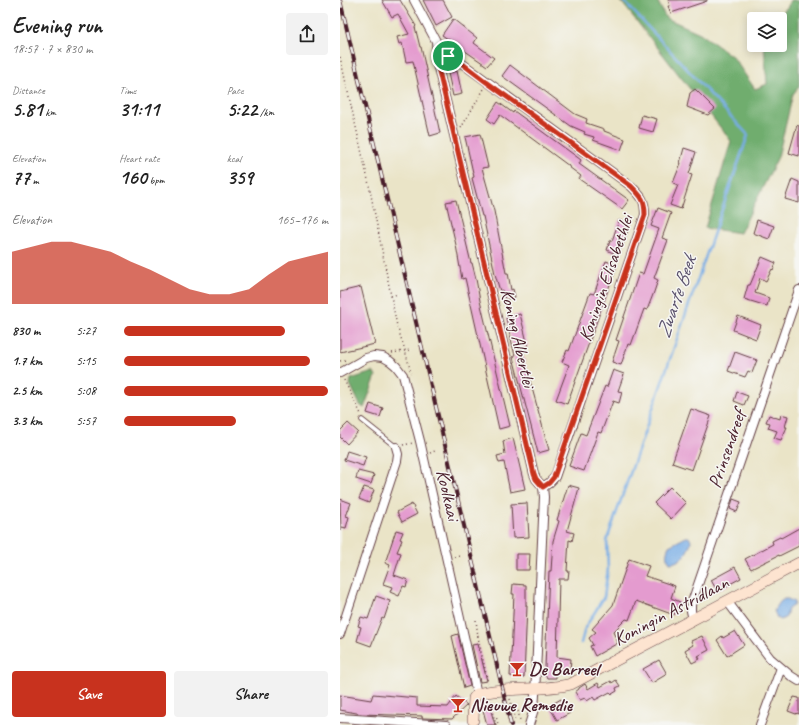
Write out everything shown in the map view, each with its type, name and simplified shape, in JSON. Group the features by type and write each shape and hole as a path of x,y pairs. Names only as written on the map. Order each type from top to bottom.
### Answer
{"street":[{"name":"Koning Albertlei","path":"414,0 436,42 438,67 536,479 543,487 544,497 534,709 529,725"},
{"name":"Koningin Elisabethlei","path":"438,56 448,56 456,59 631,186 642,196 645,204 645,215 554,477 543,487"},
{"name":"Prinsendreef","path":"693,620 691,605 799,290"},
{"name":"Koolkaai","path":"340,373 366,358 374,356 383,357 396,366 403,375 420,441 477,694"},
{"path":"340,634 397,461 398,454 396,447"},
{"name":"Koningin Astridlaan","path":"477,694 510,689 534,690 571,684 799,563"},
{"path":"727,601 770,658 799,681"},
{"path":"760,725 781,668"},
{"path":"472,723 474,698 477,694"},
{"path":"340,718 446,725"}],"lane":[{"path":"362,420 396,447"}],"path":[{"path":"340,57 368,180 397,326"},
{"path":"455,141 466,118 488,83"},
{"path":"391,296 398,294"},
{"path":"405,350 411,350"},
{"path":"340,373 362,416 362,420"},
{"path":"396,447 420,441"},
{"path":"476,620 478,637 492,700 491,707 495,725"},
{"path":"510,689 509,696 519,720 518,711"},
{"path":"495,725 498,724 496,716"}],"green space":[{"path":"620,0 657,0 666,18 700,33 733,57 755,89 767,84 765,52 787,52 787,12 783,12 788,6 790,0 799,0 799,87 793,94 778,157 740,233 705,228 731,141"},
{"path":"373,372 376,376 364,408 360,405 350,384 351,379"}],"water":[{"path":"686,537 689,537 691,541 684,556 678,561 670,563 666,554 669,546"},
{"path":"784,599 794,602 794,605 788,609 786,617 781,620 777,618 774,611"}],"building":[{"path":"382,0 400,0 416,26 440,133 430,136 413,61 406,62 402,43 399,44 397,37 409,34 398,14 392,17"},
{"path":"423,0 443,0 452,17 436,26"},
{"path":"668,0 707,1 671,13 668,6 670,6"},
{"path":"453,19 477,38 474,43 494,58 487,66 442,35"},
{"path":"510,65 575,114 587,119 586,123 604,129 604,131 625,139 621,150 593,140 594,137 584,134 585,132 571,126 502,76"},
{"path":"457,71 462,94 453,96 448,73"},
{"path":"695,89 715,109 708,115 687,107 690,93"},
{"path":"498,102 513,113 514,111 573,154 581,160 579,164 629,200 622,209 579,179 581,176 569,166 500,115 494,124 487,119"},
{"path":"642,115 657,119 653,132 639,128"},
{"path":"797,125 799,126 799,156 789,153"},
{"path":"480,134 488,167 482,168 494,211 506,273 508,273 511,290 513,289 515,297 505,300 502,290 500,291 495,274 483,216 472,178 474,177 465,137"},
{"path":"684,148 696,152 689,174 692,175 681,209 670,205 678,185 673,183 681,163"},
{"path":"792,179 799,182 799,203 785,199"},
{"path":"456,200 510,426 499,429 465,278 462,279 446,202"},
{"path":"658,208 671,213 662,238 668,240 654,278 658,280 654,292 647,310 644,309 631,345 628,344 621,365 612,362 619,341 616,340 639,273 643,274 659,229 651,226"},
{"path":"619,220 630,224 619,252 615,250 613,253 607,250 610,241 612,241"},
{"path":"757,220 774,226 769,239 753,233"},
{"path":"762,257 776,263 766,281 760,278 755,293 769,298 767,306 744,299 748,285 750,285"},
{"path":"606,261 617,265 567,404 556,400 569,365 562,362 567,350 569,351 590,293 594,294"},
{"path":"361,287 375,344 340,352 340,292"},
{"path":"520,314 528,346 521,348 549,450 538,453 513,357 515,356 506,318"},
{"path":"738,316 761,325 756,339 733,330"},
{"path":"735,352 757,360 752,373 748,371 745,377 728,371"},
{"path":"613,370 624,374 618,391 622,392 619,403 613,401 601,433 598,432 584,471 569,466 581,433 586,435 605,386 607,387"},
{"path":"737,392 748,396 744,405 734,401"},
{"path":"370,404 383,408 380,417 367,413"},
{"path":"691,409 711,416 692,470 672,463"},
{"path":"781,414 788,416 785,427 787,427 781,440 774,438 777,431 768,428 770,423 766,422 769,415 780,419"},
{"path":"348,423 358,432 347,444 340,437 340,431"},
{"path":"513,438 525,489 510,492 504,462 499,463 497,456 505,454 503,441"},
{"path":"347,451 366,457 363,466 344,460"},
{"path":"358,471 374,475 371,484 356,479"},
{"path":"568,485 579,488 567,531 574,533 572,541 569,540 567,571 569,571 568,579 559,579 557,657 571,659 570,670 556,669 556,678 547,678 545,674 545,667 549,571 551,571 553,541 559,521 557,520"},
{"path":"364,487 374,490 369,503 359,499"},
{"path":"670,487 686,503 671,519 654,503"},
{"path":"340,499 351,503 346,516 349,517 346,528 342,527 341,530"},
{"path":"733,499 741,502 737,512 730,509"},
{"path":"527,503 529,537 513,538 511,504"},
{"path":"412,504 417,514 402,522 397,512"},
{"path":"799,528 799,546 751,569 745,559 773,544 772,541 780,537 781,538"},
{"path":"396,530 403,532 400,539 402,540 397,552 401,553 394,575 408,580 406,587 403,586 399,596 390,592 392,587 383,584 390,565 385,563"},
{"path":"516,554 530,554 529,570 516,570"},
{"path":"629,559 649,566 645,576 675,586 671,598 680,602 674,615 636,601 629,620 626,619 613,632 618,643 595,656 590,646 593,645 589,638 596,632 592,629 613,605"},
{"path":"735,567 741,578 717,591 711,580"},
{"path":"513,584 526,585 527,606 524,677 510,676 514,594 512,594"},
{"path":"376,596 390,601 384,619 382,618 371,646 357,641 361,627 358,626 361,617 368,619"},
{"path":"735,631 744,645 727,656 717,640 722,636 723,638"},
{"path":"458,634 470,686 464,688 452,636"},
{"path":"702,636 709,650 698,656 700,659 692,663 685,650 693,645 691,641"},
{"path":"478,644 487,681 480,682 472,645"},
{"path":"659,660 667,674 652,683 643,669"},
{"path":"616,680 620,686 616,688 617,691 612,694 610,692 595,700 593,697 587,701 585,698 580,700 575,692 585,684 588,689 598,683 600,687"},
{"path":"373,694 417,698 417,706 448,707 456,696 467,705 452,719 422,718 422,716 362,714 340,710 340,695 371,700"},
{"path":"794,697 799,698 799,714 788,711"},
{"path":"561,699 570,713 557,720 549,706"},
{"path":"490,708 495,725 487,725 483,710"}],"waterway":[{"name":"Zwarte Beek","path":"581,643 585,628 604,597 608,569 607,540 748,135 623,0"}],"railway":[{"path":"340,0 511,725"}],"place":[{"name":"De Barreel","path":"517,669"},
{"name":"Nieuwe Remedie","path":"458,705"}],"route":[{"path":"438,56 448,56 456,59 631,186 642,196 645,204 645,215 554,477 543,487 536,479 438,67 438,56"}]}
